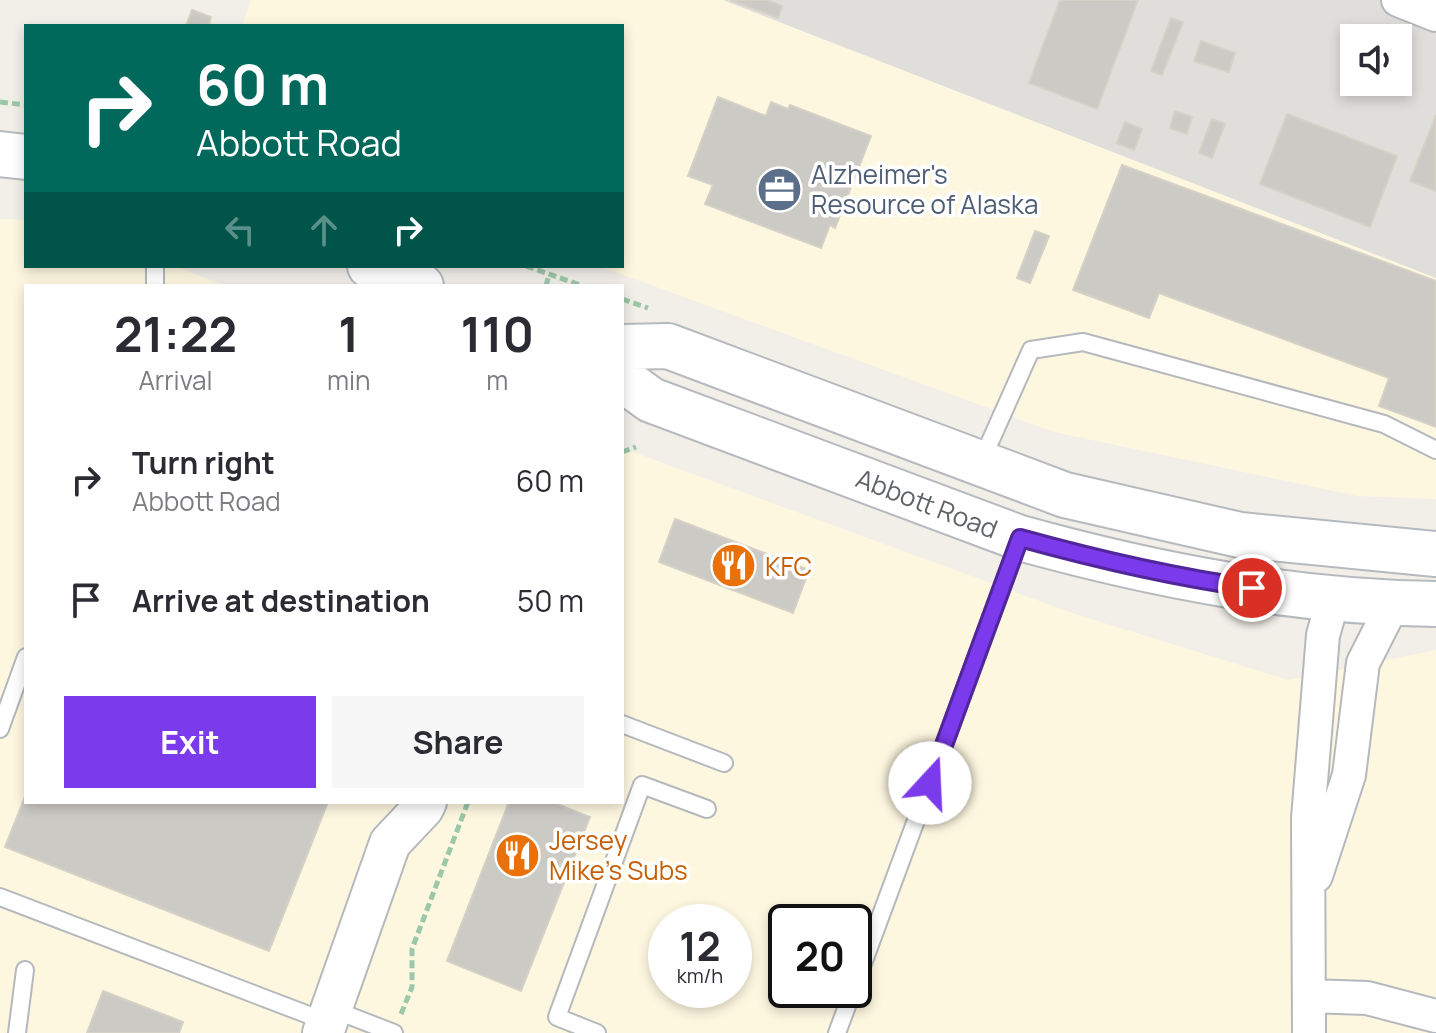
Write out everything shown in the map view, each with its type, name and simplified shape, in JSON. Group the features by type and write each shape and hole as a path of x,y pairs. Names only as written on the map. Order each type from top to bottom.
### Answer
{"main road":[{"path":"0,154 24,157"},
{"path":"375,268 416,284"},
{"path":"624,347 668,346 1065,495 1240,535 1436,554"},
{"name":"Abbott Road","path":"624,380 651,400 1020,538 1198,580 1336,601 1436,604"},
{"path":"1336,601 1370,583 1399,577 1436,579"}],"street":[{"path":"1398,0 1436,15"},
{"path":"1309,1033 1308,818 1323,635 1336,601"},
{"path":"1309,898 1349,775 1363,663 1393,604"},
{"path":"327,1021 390,843 387,804"},
{"path":"390,843 425,804"},
{"path":"1309,996 1367,998 1436,1016"}],"lane":[{"path":"981,463 1031,350 1083,342 1384,424 1436,450"},
{"path":"872,940 1020,538"},
{"path":"0,729 24,663"},
{"path":"624,725 724,763"},
{"path":"597,1033 557,1017 642,785 707,809"},
{"path":"0,897 327,1021 394,1033"},
{"path":"17,1033 25,970"},
{"path":"837,1033 847,1008"}],"path":[{"path":"0,102 24,105"},
{"path":"531,268 577,284"},
{"path":"547,284 549,275"},
{"path":"624,300 651,309"},
{"path":"624,451 636,447"},
{"path":"412,987 412,949 467,804"}],"shaded area":[{"path":"251,0 723,0 1436,278 1436,499 1357,496 1054,432 604,268 624,268 624,24 243,24"},
{"path":"723,0 1436,0 1436,278"},
{"path":"0,219 24,220 24,268 180,268 221,284 24,284 24,804 624,804 624,449 1075,614 1288,680 1436,650 1436,1033 0,1033"}],"building":[{"path":"730,0 767,0 782,6 778,18"},
{"path":"1060,0 1138,0 1097,109 1029,83"},
{"path":"192,10 211,17 209,24 187,24"},
{"path":"1171,18 1183,22 1162,75 1151,71"},
{"path":"1201,41 1235,53 1229,72 1194,61"},
{"path":"718,97 766,116 771,102 788,109 790,105 871,136 835,228 830,225 821,248 705,204 713,185 688,176"},
{"path":"1175,111 1192,117 1187,134 1170,128"},
{"path":"1287,114 1397,156 1370,227 1260,184"},
{"path":"1436,115 1436,191 1410,181"},
{"path":"1212,119 1225,124 1212,158 1199,153"},
{"path":"1125,122 1142,129 1134,150 1117,143"},
{"path":"1122,165 1436,281 1436,427 1379,406 1389,378 1159,293 1149,318 1073,290"},
{"path":"1035,231 1049,236 1030,283 1017,278"},
{"name":"KFC","path":"675,519 809,570 793,613 659,562"},
{"path":"24,799 24,804 327,804 269,951 5,847"},
{"path":"508,804 557,804 590,817 521,991 447,961"},
{"path":"103,991 183,1022 179,1033 87,1033"}],"place":[{"name":"Alzheimer's Resource of Alaska","path":"780,189"},
{"name":"KFC","path":"734,566"},
{"name":"Jersey Mike's Subs","path":"518,855"}],"route":[{"path":"930,783 1020,538 1198,580 1252,588"}]}
